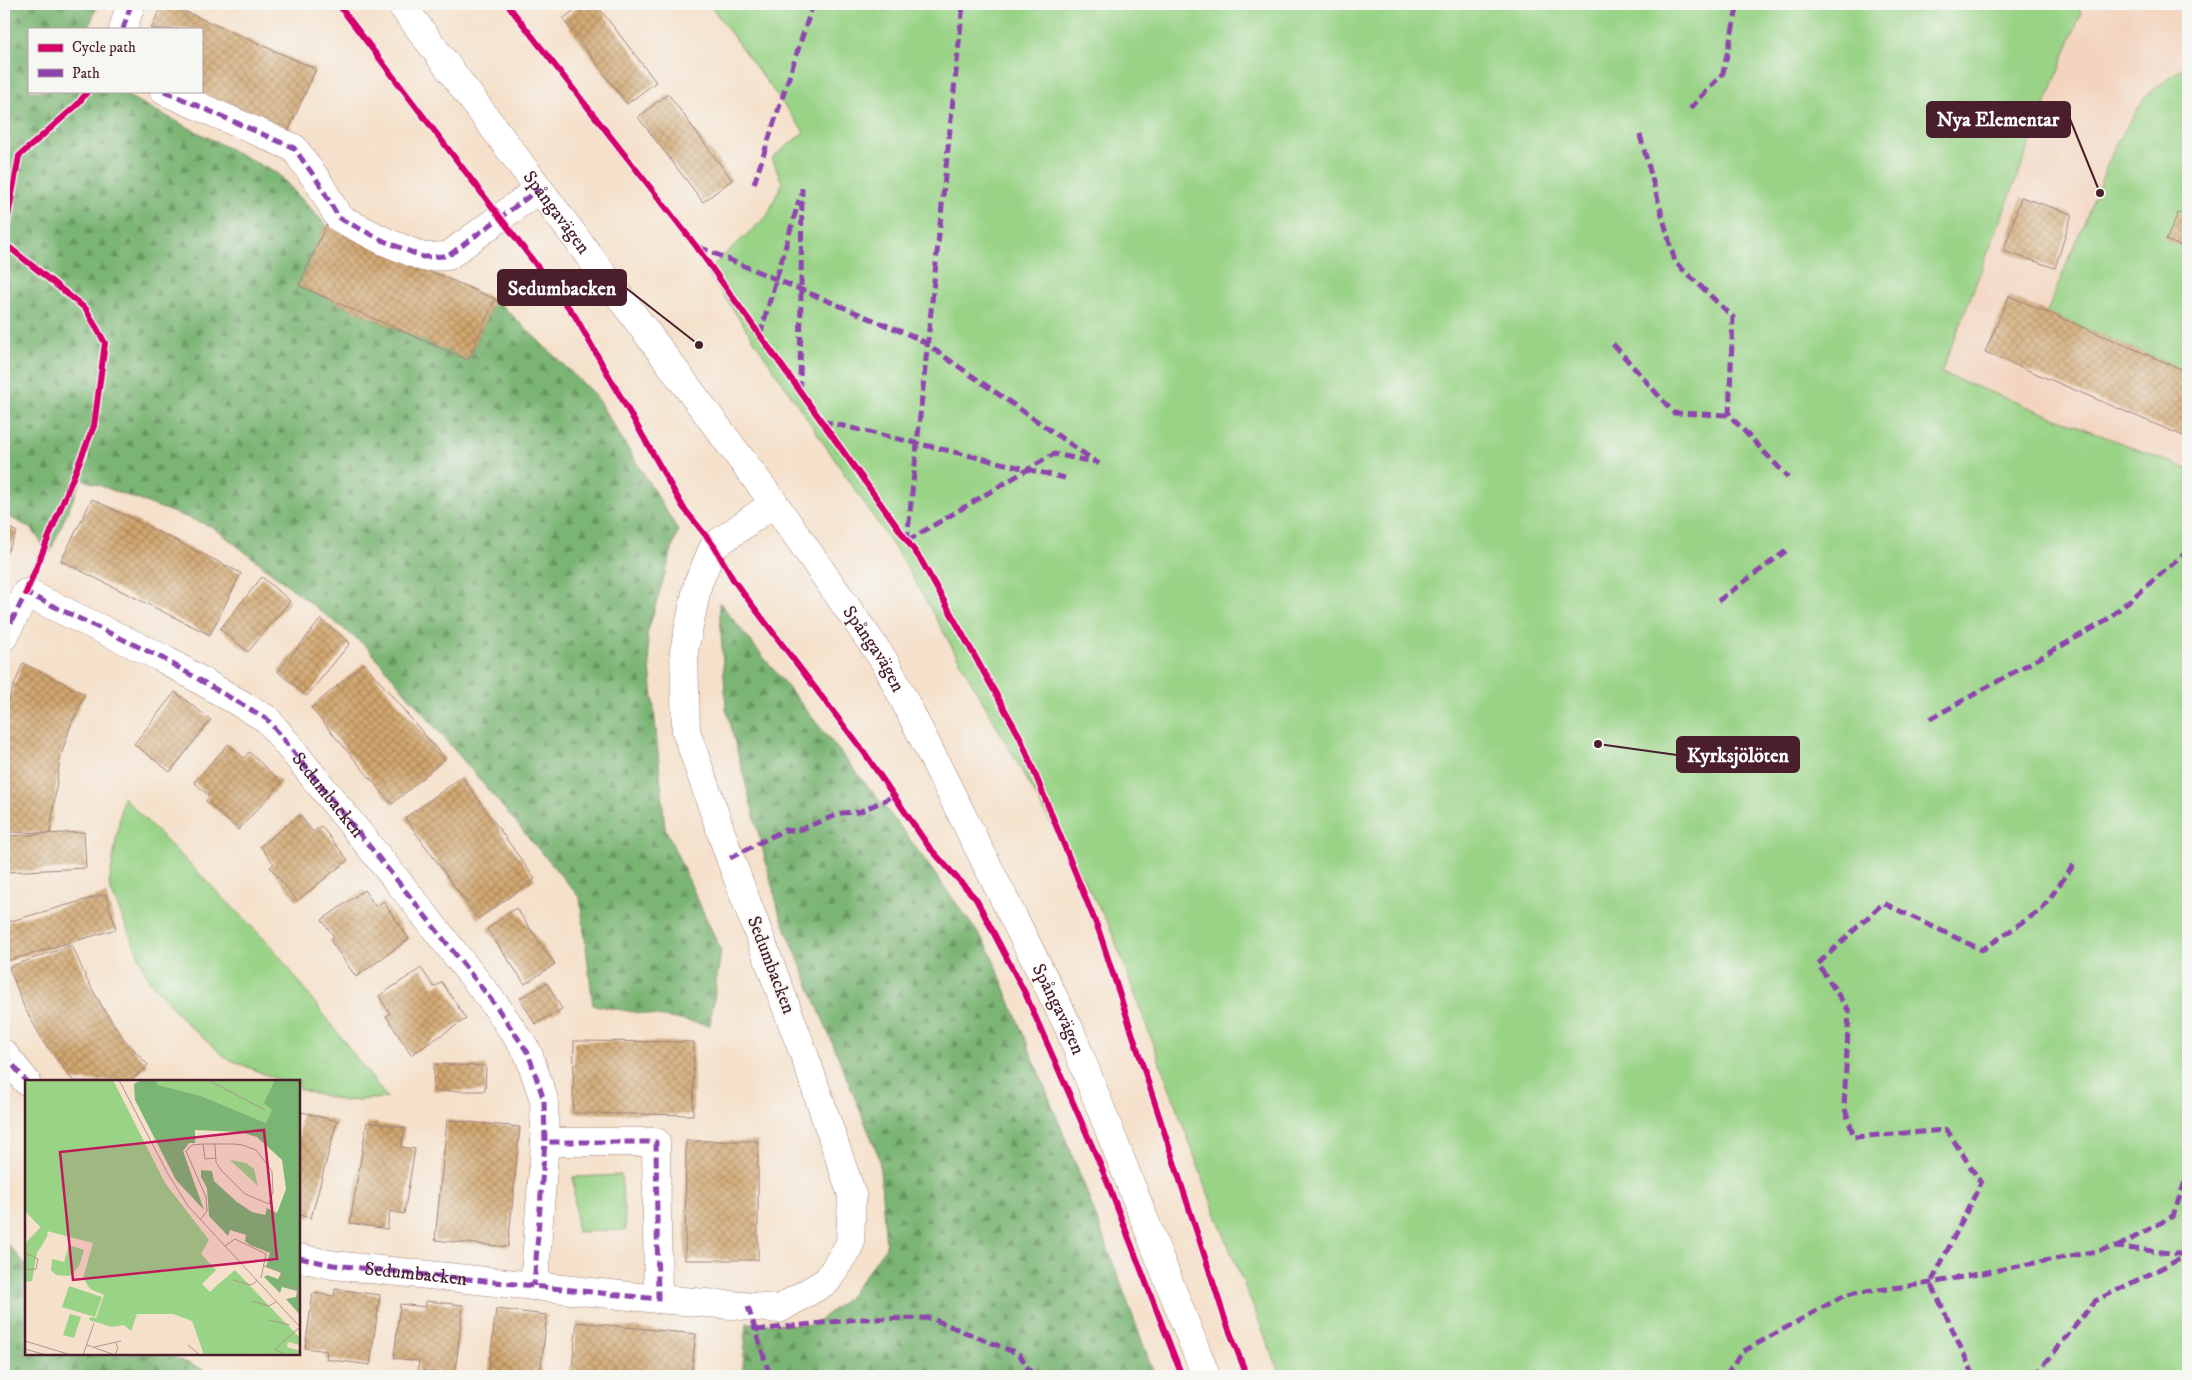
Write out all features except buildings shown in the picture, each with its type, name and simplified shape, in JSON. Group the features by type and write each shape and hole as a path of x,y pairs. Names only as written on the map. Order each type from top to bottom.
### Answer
{"street":[{"path":"123,28 131,4"},
{"name":"Spångavägen","path":"402,4 774,502 885,662 1069,1028 1206,1376"},
{"path":"166,92 294,148 319,183 340,218 384,241 423,257 448,256 539,189"},
{"name":"Sedumbacken","path":"300,1258 333,1265 658,1299 779,1309 827,1281 850,1244 852,1195 805,1057 730,858 686,730 684,651 698,583 714,546 774,502"},
{"name":"Sedumbacken","path":"4,636 26,593 162,658 267,719 496,1006 528,1053 544,1100 545,1142 534,1286"},
{"path":"4,1054 25,1080"},
{"path":"545,1142 656,1142 658,1299"}],"shaded area":[{"path":"2077,4 2188,4 2188,469 1941,374 2081,13"}],"green space":[{"path":"4,4 98,4 88,28 28,28 28,92 120,92 278,174 326,225 299,286 468,360 495,299 595,395 678,530 647,634 665,828 721,951 710,1025 593,1005 580,898 367,647 213,527 82,479 49,554 32,529 4,514"},
{"path":"709,4 2077,4 2081,13 1941,373 2188,469 2188,1376 1281,1376 1218,1220 1110,927 904,562 707,271 767,216 782,183 772,158 804,132"},
{"path":"2188,63 2188,372 2047,312 2117,142 2146,96"},
{"path":"719,602 903,830 988,947 1083,1182 1155,1376 742,1376 747,1323 813,1325 848,1298 886,1247 879,1157 779,912 726,708"},
{"path":"123,797 274,949 387,1098 344,1101 300,1089 300,1080 279,1080 226,1058 185,1022 149,980 109,886"},
{"path":"621,1175 626,1230 577,1232 573,1177"},
{"path":"4,1240 25,1264 25,1355 168,1355 219,1376 4,1376"}],"marked path":[{"path":"123,28 131,4"},
{"path":"754,184 813,4"},
{"path":"907,541 963,4"},
{"path":"1690,109 1723,73 1738,4"},
{"path":"166,92 294,148 319,183 339,218 384,241 423,257 448,256 539,189"},
{"path":"1640,135 1675,262 1733,317 1729,415 1788,477"},
{"path":"800,391 802,188"},
{"path":"760,335 799,200"},
{"path":"699,247 919,339 1099,464"},
{"path":"1613,344 1674,413 1729,415"},
{"path":"822,421 1065,478"},
{"path":"907,541 1054,454 1094,462"},
{"path":"1718,601 1786,551"},
{"path":"1930,719 2104,622 2188,551"},
{"path":"4,636 26,593 162,658 267,719 496,1006 528,1053 544,1100 545,1142 534,1286"},
{"path":"730,858 784,830 796,831 842,813 859,812 894,796"},
{"path":"1974,1376 1931,1283 1981,1183 1947,1130 1854,1137 1844,1106 1849,1011 1818,964 1883,903 1982,950 2042,909 2075,863"},
{"path":"4,1054 25,1080"},
{"path":"300,1258 333,1265 658,1299 656,1142 545,1142"},
{"path":"2117,1247 2173,1216 2188,1173"},
{"path":"1726,1376 1742,1352 1847,1294 1931,1283 2117,1247 2188,1255"},
{"path":"2035,1376 2095,1301 2186,1256"},
{"path":"748,1307 770,1376"},
{"path":"756,1330 859,1319 930,1318 1019,1354 1033,1376"}],"cycle path":[{"path":"338,4 575,316 683,507 714,546 734,581 866,755 929,847 976,899 1025,993 1103,1171 1182,1376"},
{"path":"507,4 696,246 921,560 1020,737 1099,931 1226,1322 1247,1376"},
{"path":"4,239 19,156 77,105 87,92"},
{"path":"4,243 86,309 105,343 94,426 26,593"}],"place":[{"name":"Nya Elementar","path":"2100,193"},
{"name":"Sedumbacken","path":"699,345"},
{"name":"Kyrksjölöten","path":"1598,744"}]}
